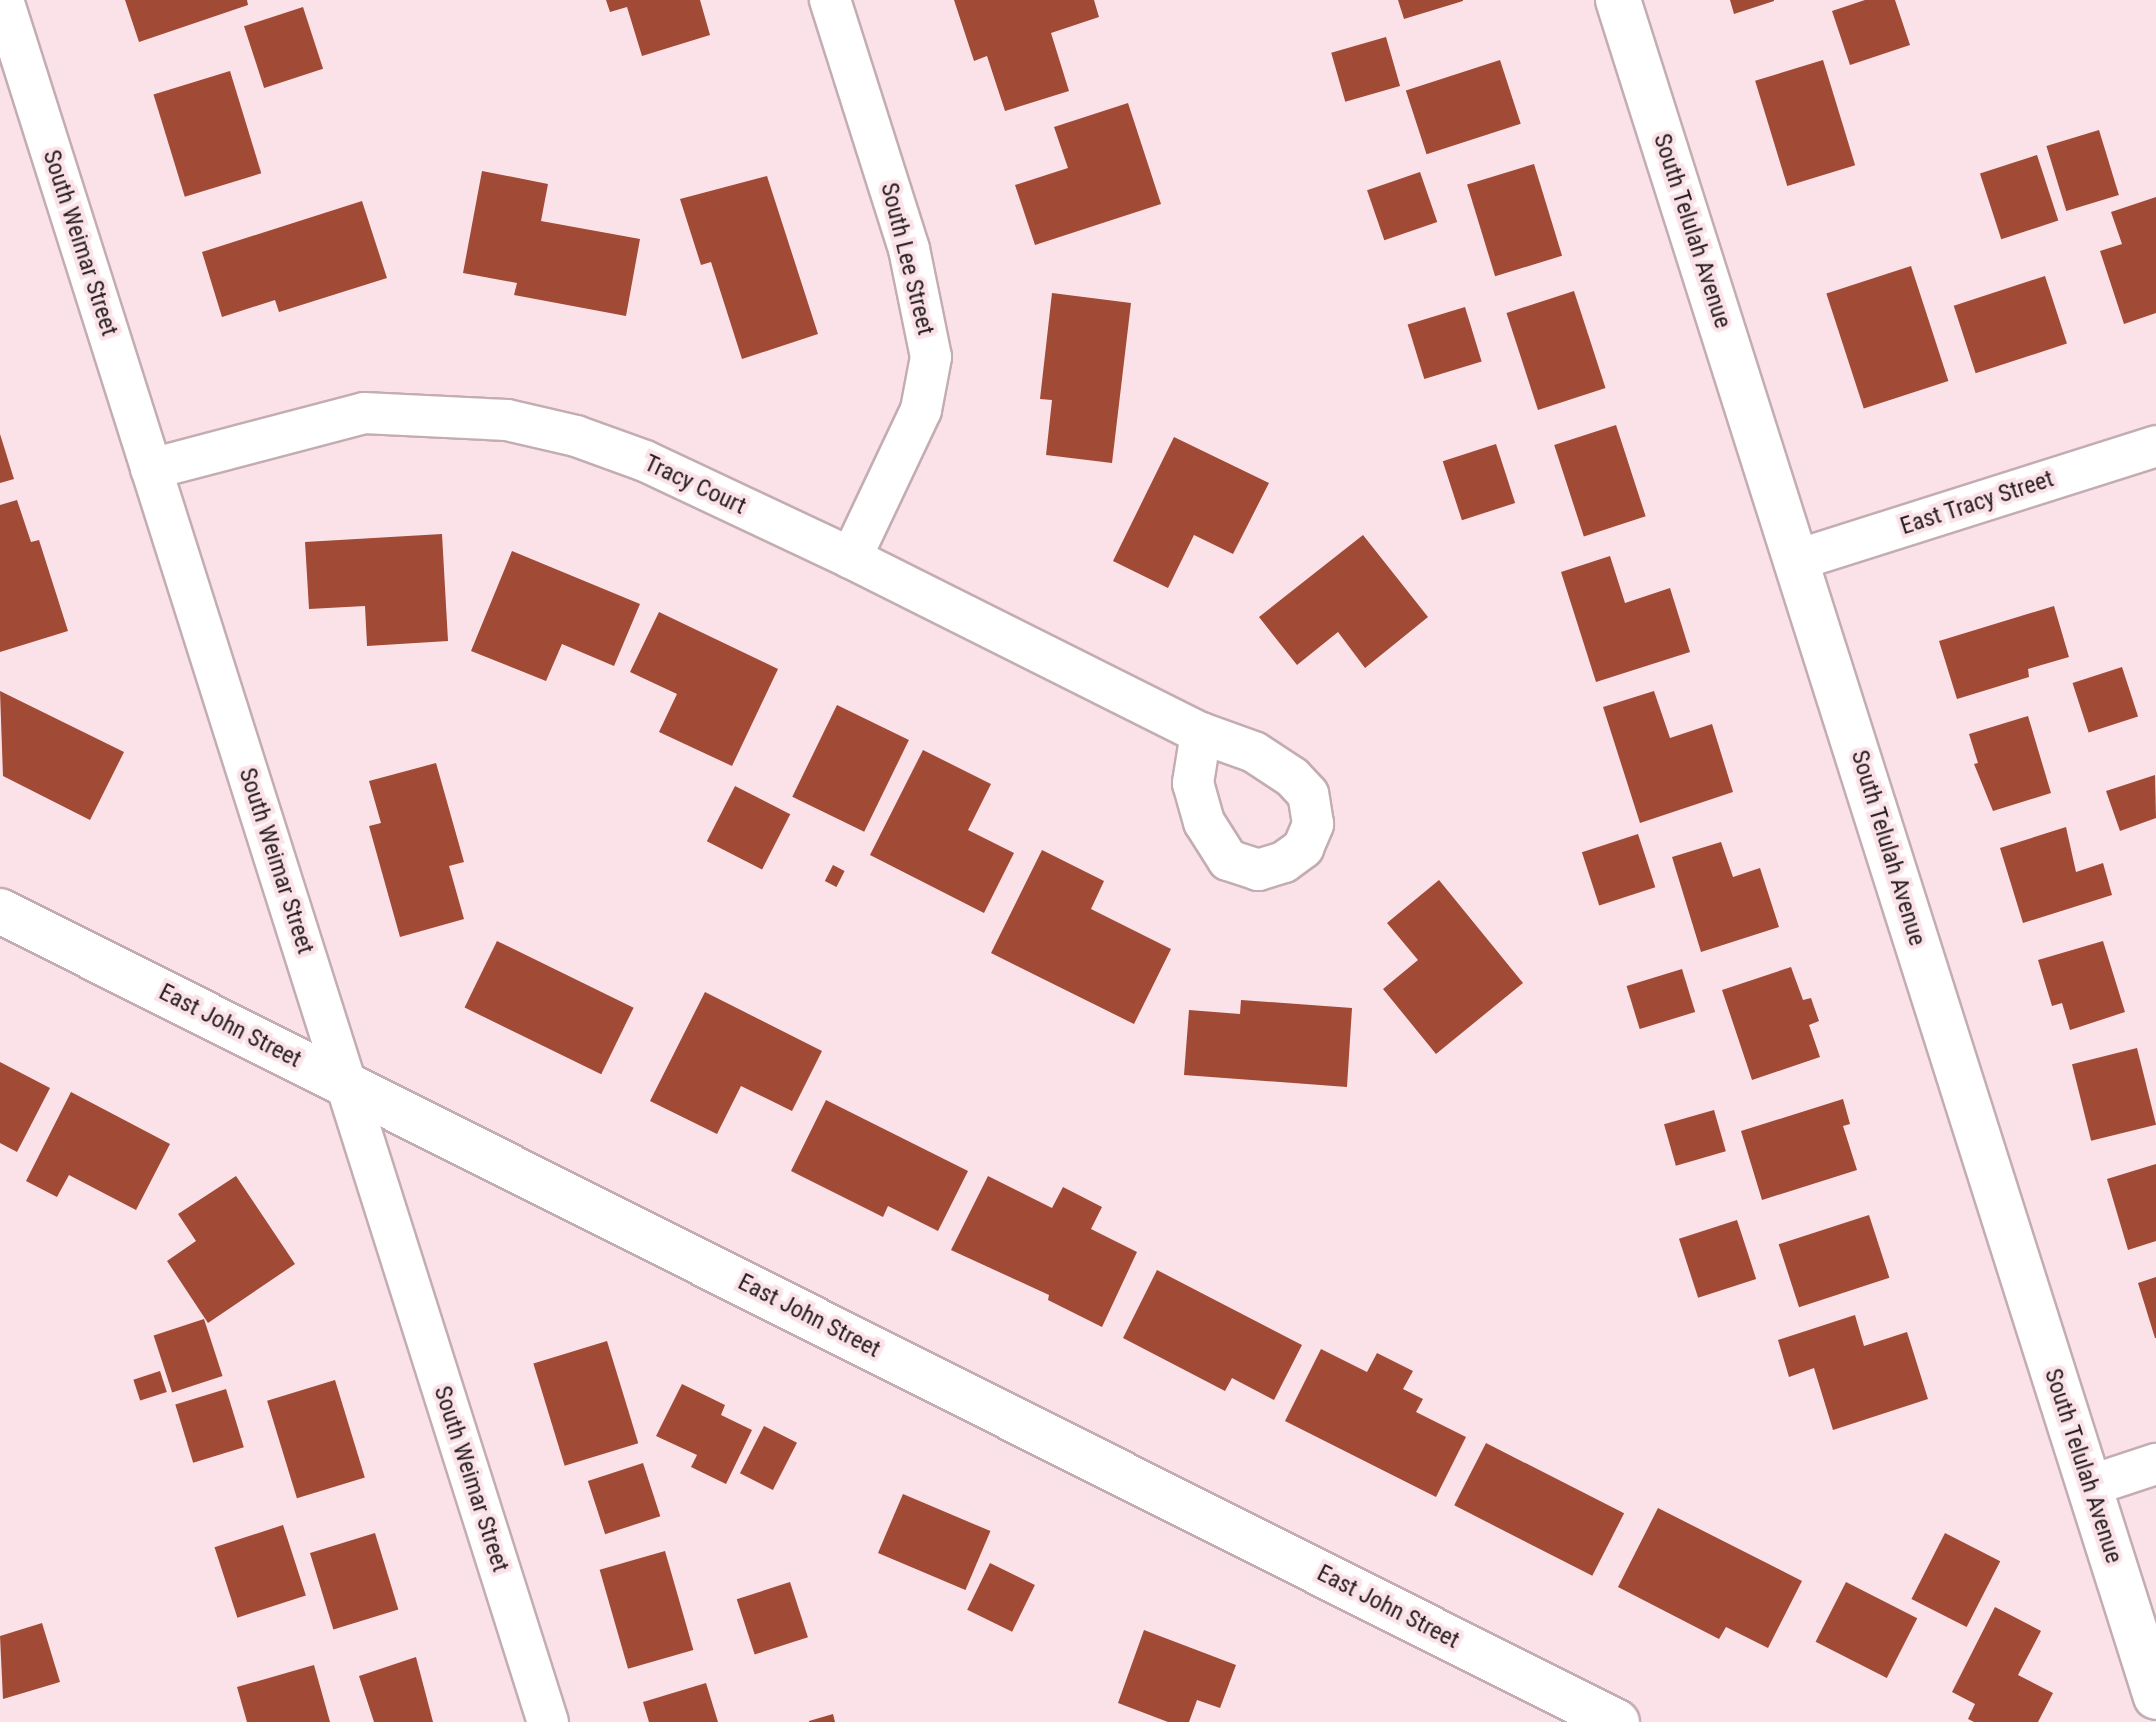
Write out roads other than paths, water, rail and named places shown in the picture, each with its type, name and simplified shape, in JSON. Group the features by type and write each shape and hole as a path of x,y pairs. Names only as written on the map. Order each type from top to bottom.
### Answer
{"street":[{"name":"South Weimar Street","path":"3,0 548,1722"},
{"name":"South Lee Street","path":"830,0 909,249 931,357 921,410 851,558"},
{"name":"South Telulah Avenue","path":"1618,0 2156,1697"},
{"name":"Tracy Court","path":"151,469 364,413 507,420 576,436 645,461 851,558 1201,733"},
{"name":"East Tracy Street","path":"1797,560 2156,446"},
{"name":"East John Street","path":"0,911 1617,1722"},
{"path":"2089,1486 2156,1464"}]}
